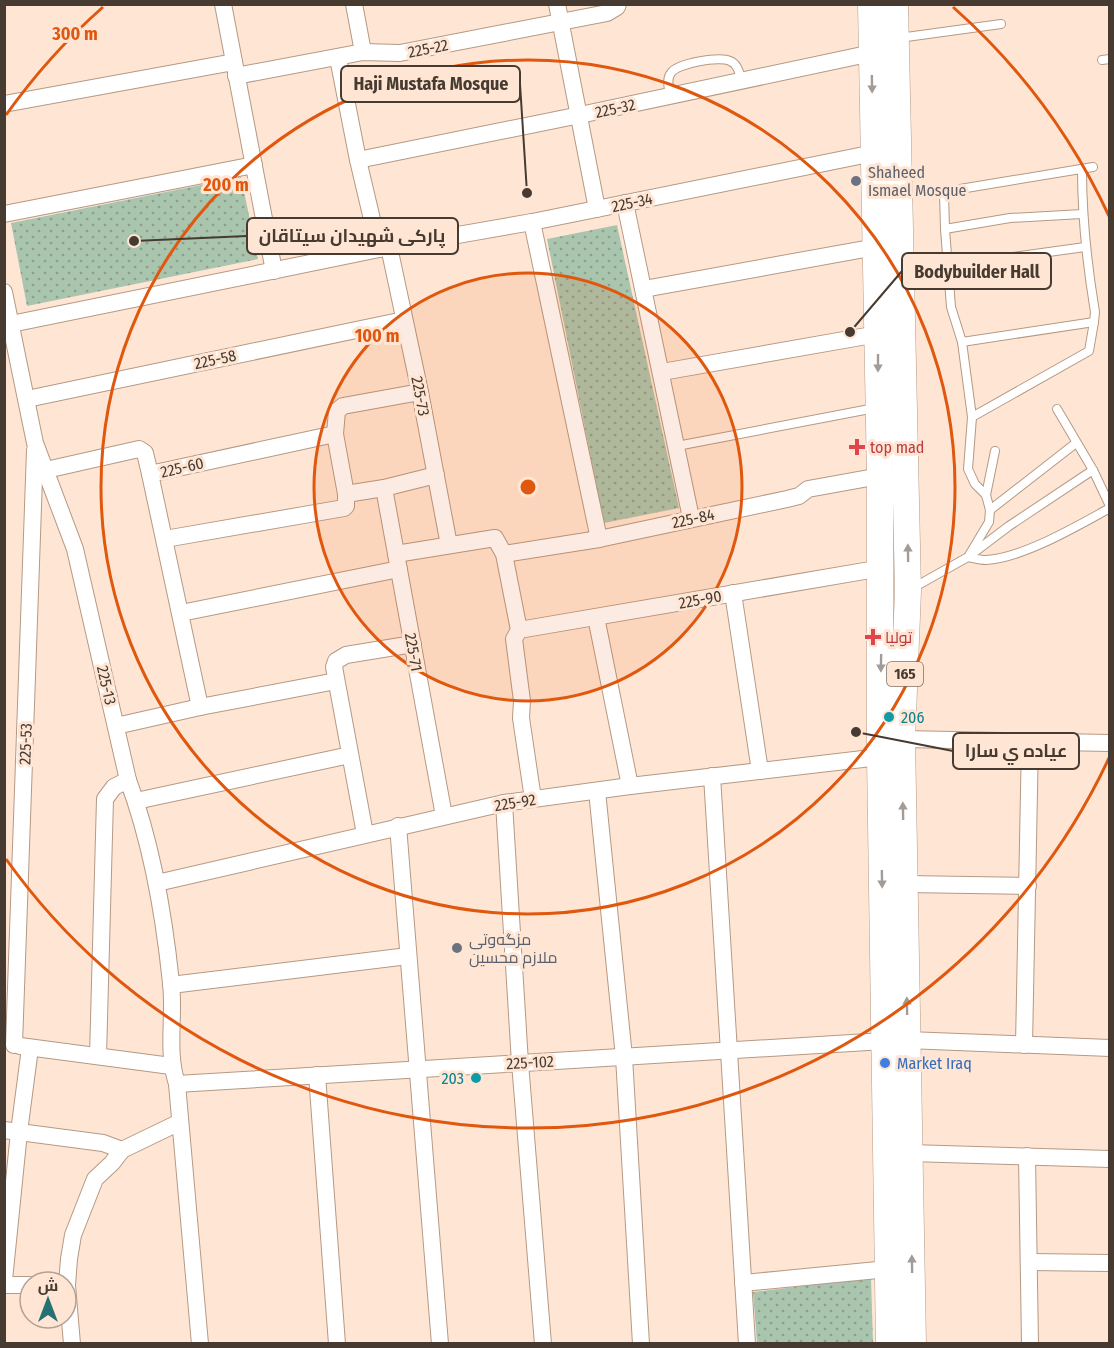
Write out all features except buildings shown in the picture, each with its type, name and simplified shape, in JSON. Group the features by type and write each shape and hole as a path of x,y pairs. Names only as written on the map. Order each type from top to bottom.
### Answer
{"main road":[{"name":"165","path":"871,4 874,153 883,231 908,591 902,739 905,884 896,1041 910,1153 889,1344"},
{"name":"165","path":"896,4 896,38 878,334 882,568 880,757 896,1041 896,1284 913,1344"}],"street":[{"path":"223,4 274,271"},
{"path":"354,4 363,52"},
{"path":"557,4 597,209"},
{"name":"225-22","path":"4,104 235,68 338,57 363,52 400,54 607,14 618,6"},
{"name":"225-32","path":"358,160 872,52"},
{"name":"225-73","path":"338,57 358,160 404,320 449,545"},
{"name":"225-34","path":"10,333 274,271 384,248 532,222 874,153"},
{"path":"4,214 254,165"},
{"path":"625,203 691,518"},
{"path":"532,222 599,539"},
{"path":"644,289 883,231"},
{"name":"225-13","path":"4,292 10,333 27,399 35,443 75,549 128,780 136,801 157,883 171,985 171,1066 177,1084 200,1344"},
{"name":"225-58","path":"27,399 404,320"},
{"path":"662,372 878,334"},
{"path":"165,539 344,508 346,495 335,434 337,411 343,406 420,392"},
{"name":"225-60","path":"46,470 139,449 146,453 150,474 335,434"},
{"name":"225-53","path":"4,1280 16,1046 35,443"},
{"path":"150,474 200,707"},
{"path":"346,495 435,475"},
{"name":"225-84","path":"181,614 398,562 449,545 495,538 501,548 599,539 793,498 808,489 880,476"},
{"name":"225-71","path":"384,488 444,816"},
{"path":"501,548 519,630 514,639 522,701 521,718 533,799"},
{"name":"225-90","path":"519,630 882,568"},
{"path":"733,593 760,771"},
{"path":"596,617 630,786"},
{"path":"365,834 335,674 336,661 346,655 413,644"},
{"path":"116,726 335,674"},
{"path":"902,739 1110,743"},
{"path":"1024,1044 1030,741"},
{"path":"136,801 350,755"},
{"name":"225-92","path":"157,883 504,803 880,757"},
{"path":"712,777 747,1344"},
{"path":"98,1056 105,799 114,787 128,780"},
{"path":"597,791 624,1057 641,1344"},
{"path":"504,803 520,1063 543,1344"},
{"path":"398,826 440,1344"},
{"path":"905,884 1028,886"},
{"path":"171,985 408,956"},
{"name":"225-102","path":"177,1084 896,1041 1110,1048"},
{"path":"16,1046 171,1066"},
{"path":"317,1075 337,1344"},
{"path":"69,1270 73,1235 95,1179 122,1150 180,1122"},
{"path":"12,1131 103,1143 122,1150"},
{"path":"910,1153 1110,1159"},
{"path":"1027,1156 1030,1344"},
{"path":"1029,1262 1110,1263"},
{"path":"743,1283 896,1284"}],"lane":[{"path":"896,38 1001,24"},
{"path":"670,96 668,80 671,72 689,64 729,60 735,64 741,81"},
{"path":"986,495 975,484 968,469 972,417 962,342 951,307 944,193 1094,167"},
{"path":"972,417 1089,351 1095,312 1082,214 1082,169"},
{"path":"945,229 1010,218 1082,214"},
{"path":"948,266 1085,247"},
{"path":"962,342 1094,322"},
{"path":"677,446 878,407"},
{"path":"968,557 986,560 1028,548 1059,536 1110,507 1093,470 1057,409"},
{"path":"990,510 1076,443"},
{"path":"968,557 989,522 990,510 986,495 995,451"},
{"path":"908,591 968,557 1093,470"}],"green space":[{"path":"241,177 258,259 27,306 11,223"},
{"path":"617,225 679,508 604,523 547,239"},
{"path":"871,1278 873,1343 757,1343 753,1292"}],"place":[{"name":"Shaheed Ismael Mosque","path":"856,181"},
{"name":"Haji Mustafa Mosque","path":"527,193"},
{"name":"پارکی شهیدان سیتاقان","path":"134,241"},
{"name":"Bodybuilder Hall","path":"850,332"},
{"name":"top mad","path":"857,447"},
{"name":"تولیا","path":"873,637"},
{"name":"206","path":"889,717"},
{"name":"عياده ي سارا","path":"856,732"},
{"name":"مزگه‌وتی ملازم محسین","path":"457,948"},
{"name":"Market Iraq","path":"885,1063"},
{"name":"203","path":"476,1078"}]}
